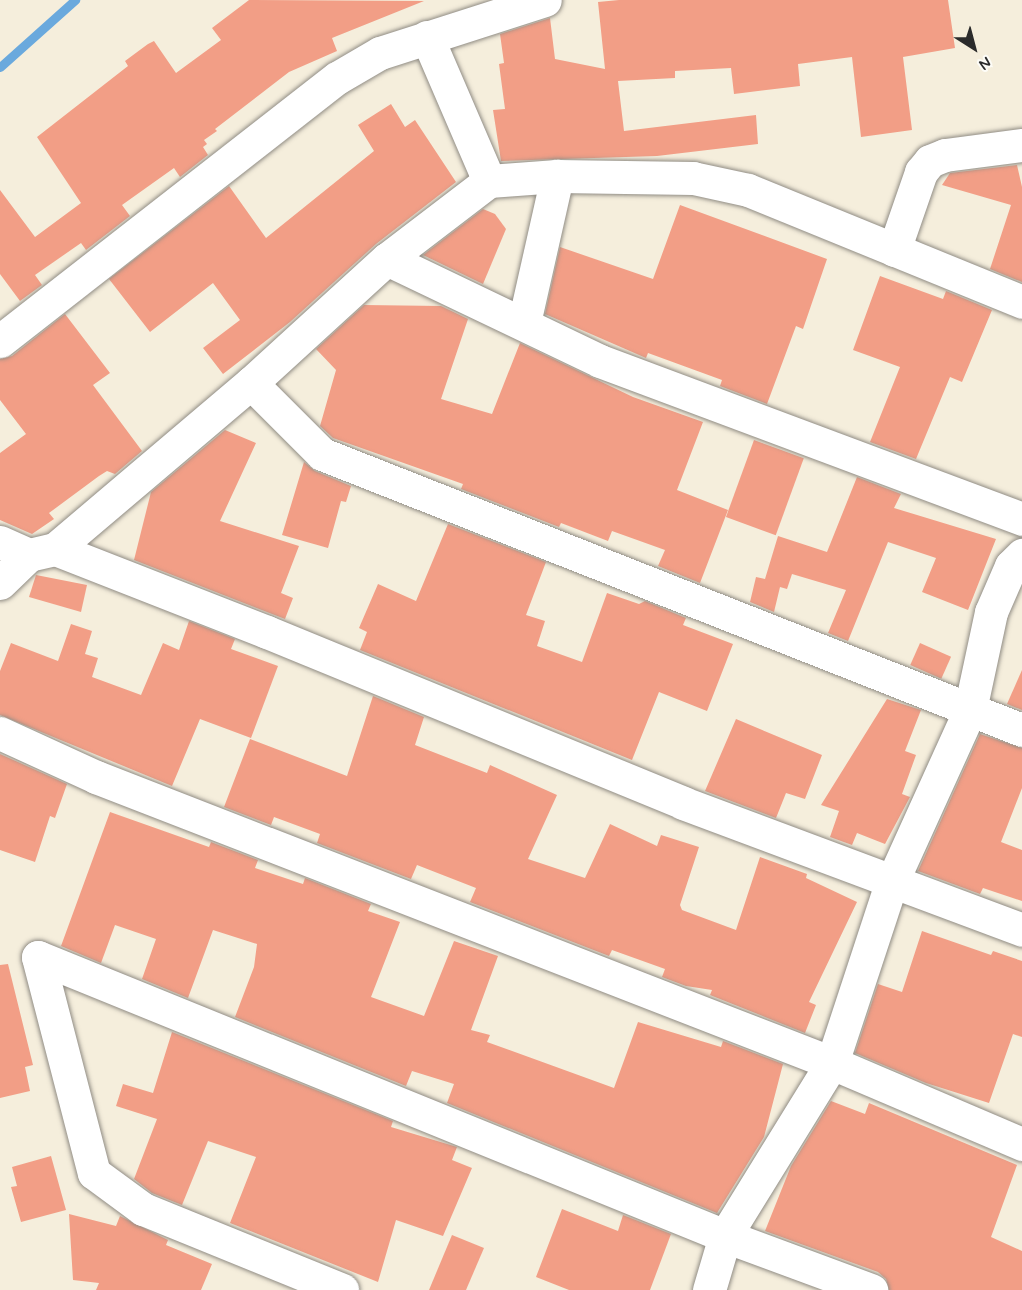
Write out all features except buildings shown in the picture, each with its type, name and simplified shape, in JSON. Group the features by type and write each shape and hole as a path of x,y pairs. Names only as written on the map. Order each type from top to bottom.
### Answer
{"street":[{"path":"0,341 337,78 380,53 544,0"},
{"path":"428,37 489,181"},
{"path":"894,250 921,172 930,161 945,155 1022,145"},
{"path":"524,324 557,176"},
{"path":"0,583 28,549 251,383 387,259 489,181 557,176 719,181 1022,302"},
{"path":"387,259 600,361 1022,519"},
{"path":"251,383 322,454 1022,730"},
{"path":"28,549 891,884 1022,930"},
{"path":"709,1290 725,1236 832,1063 891,884 970,710 991,612 1011,566 1022,555"},
{"path":"0,733 107,782 832,1063 1022,1144"},
{"path":"342,1290 143,1209 94,1173 38,957 725,1236 871,1290"}],"waterway":[{"path":"0,67 75,0"}]}
